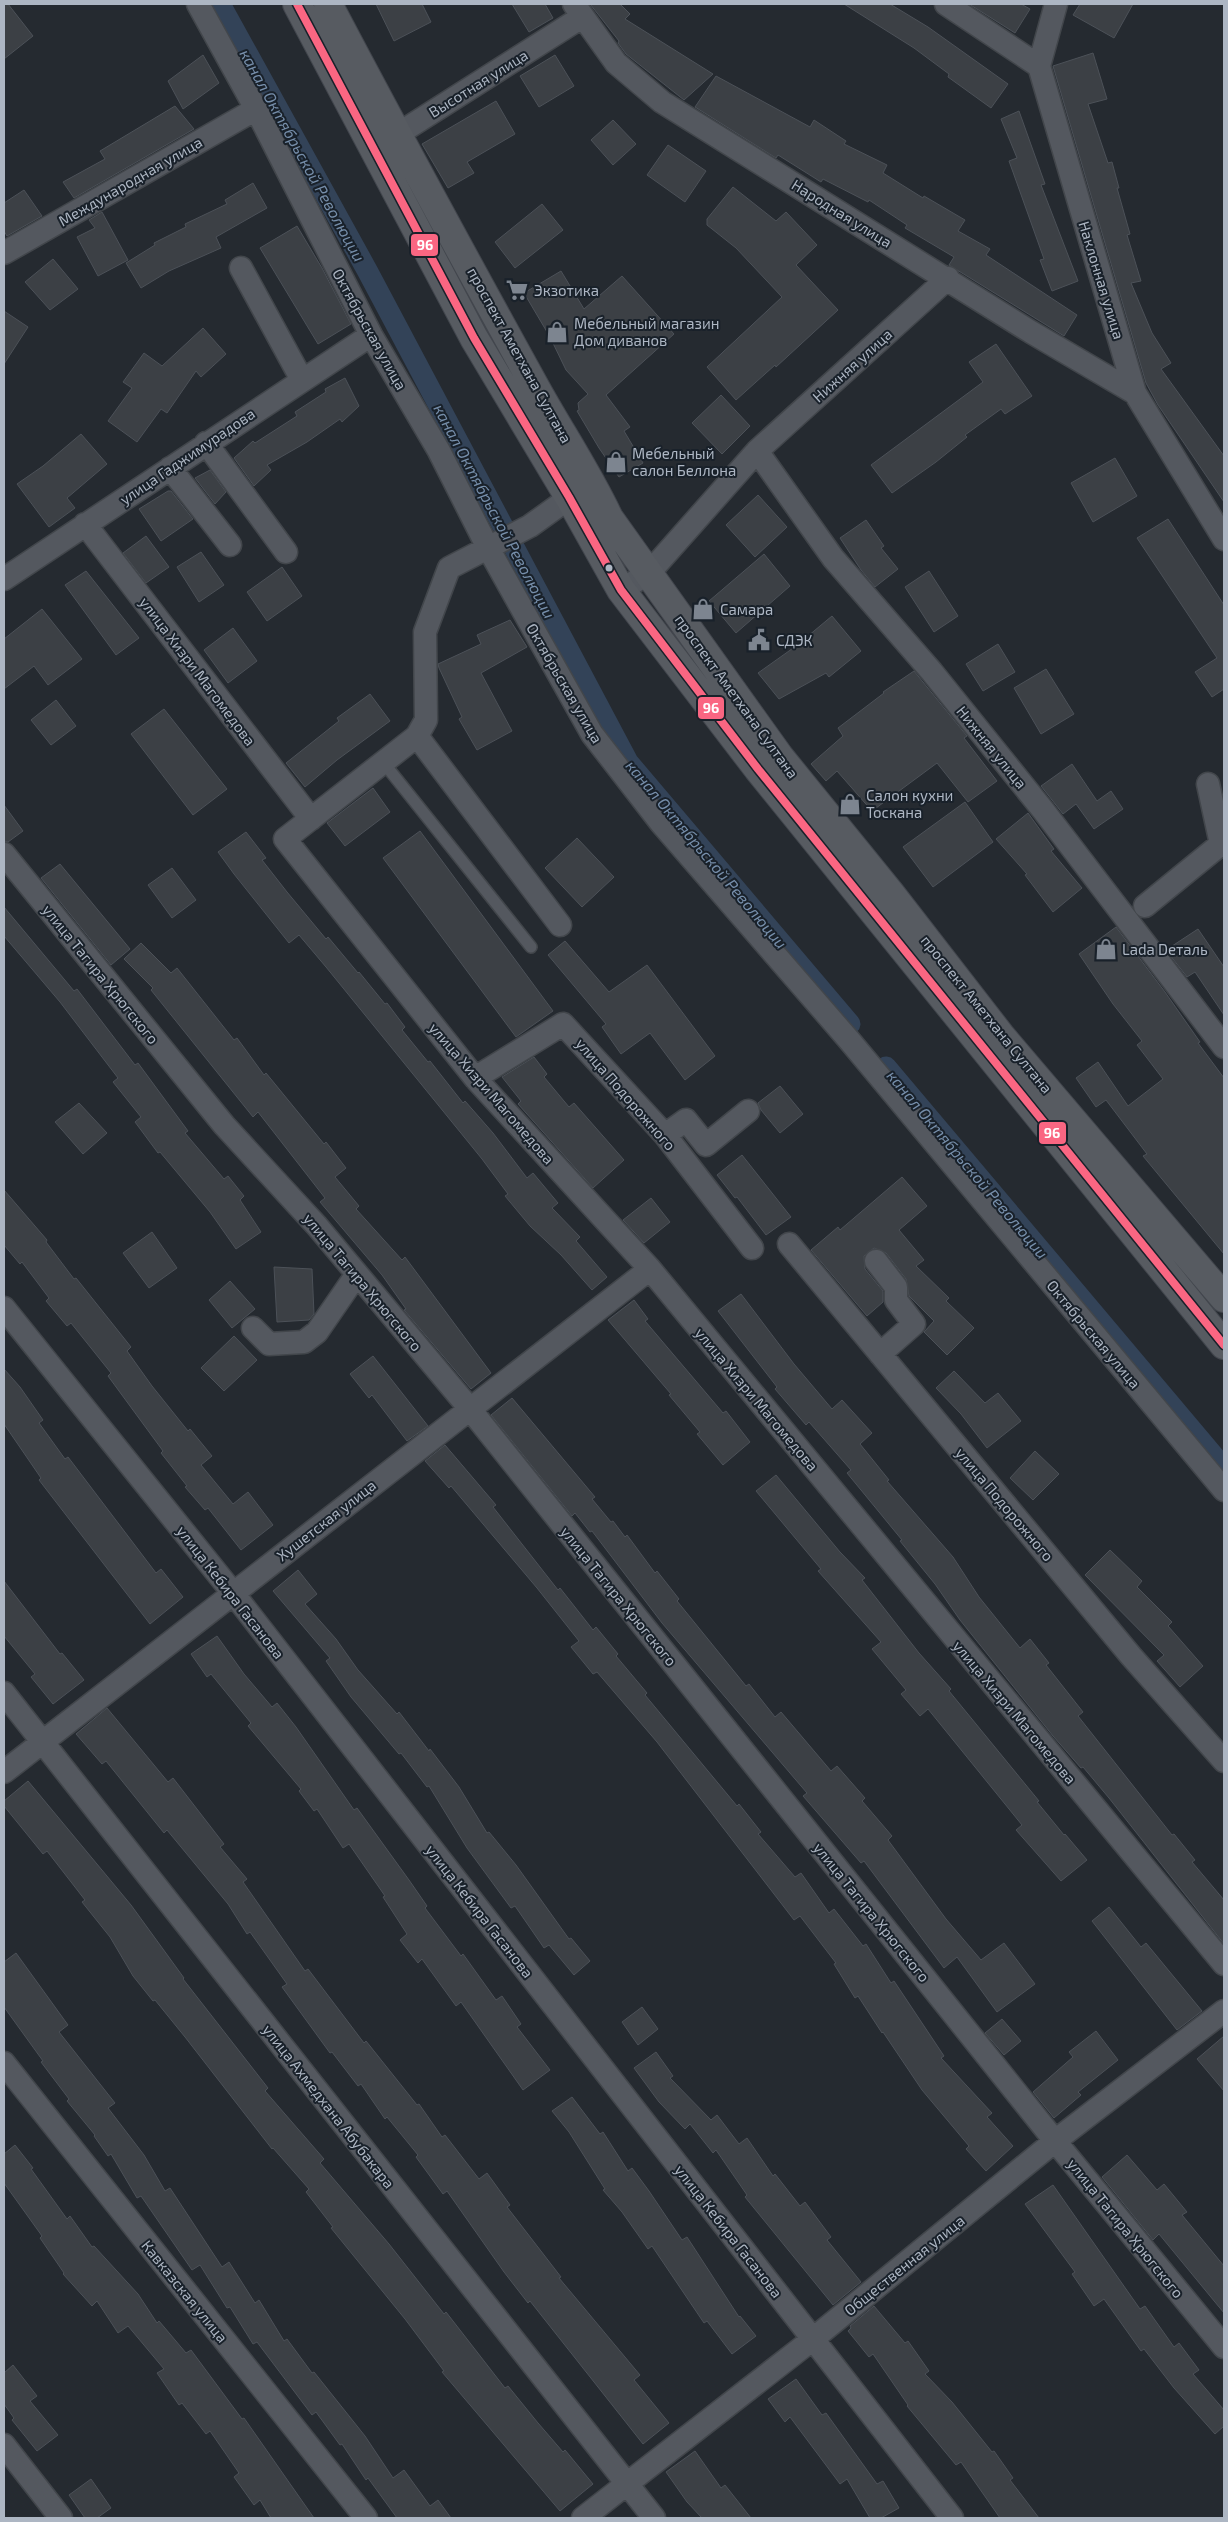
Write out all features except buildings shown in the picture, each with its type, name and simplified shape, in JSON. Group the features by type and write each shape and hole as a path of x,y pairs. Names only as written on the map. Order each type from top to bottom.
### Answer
{"main road":[{"path":"298,4 474,338 569,497 621,590 758,769 1224,1345"},
{"name":"проспект Аметхана Султана","path":"328,4 534,385 592,482 610,518 779,756 891,894 1001,1036 1224,1298"}],"street":[{"name":"Октябрьская улица","path":"198,4 256,109 371,335 439,451 487,546 592,734 644,801 848,1040 1224,1490"},
{"path":"946,4 1038,66 1056,4"},
{"name":"Высотная улица","path":"372,145 398,134 578,10"},
{"name":"Народная улица","path":"578,10 616,63 662,102 948,278 1031,332 1136,393"},
{"name":"Наклонная улица","path":"1038,66 1136,393 1224,539"},
{"name":"Международная улица","path":"4,253 256,109"},
{"path":"241,268 302,380"},
{"name":"Нижняя улица","path":"621,590 649,573 756,451 948,278"},
{"name":"улица Гаджимурадова","path":"4,579 206,442 371,335"},
{"path":"206,442 286,552"},
{"name":"Нижняя улица","path":"756,451 834,558 932,672 1043,810 1224,1047"},
{"path":"170,468 230,545"},
{"path":"311,819 416,736 426,720 425,632 448,568 487,546 530,526 592,482"},
{"name":"улица Хизри Магомедова","path":"85,524 311,819 285,840 475,1078 650,1269 1224,1964"},
{"path":"416,736 560,925"},
{"path":"1145,906 1222,845 1208,784"},
{"name":"улица Тагира Хрюгского","path":"4,854 224,1125 317,1226 470,1409 1055,2141 1224,2347"},
{"name":"улица Подорожного","path":"475,1078 564,1024 664,1136 752,1248"},
{"path":"664,1136 686,1120 706,1145 748,1111"},
{"name":"улица Подорожного","path":"789,1244 1131,1656 1224,1761"},
{"path":"876,1261 896,1287 896,1300 914,1324 880,1354"},
{"name":"Хушетская улица","path":"4,1772 650,1269"},
{"path":"253,1328 269,1344 304,1342 317,1332 357,1274"},
{"name":"улица Кебира Гасанова","path":"4,1308 233,1593 952,2518"},
{"name":"улица Ахмедхана Абубакара","path":"4,1693 654,2518"},
{"name":"Общественная улица","path":"583,2518 813,2339 1055,2141 1224,2011"},
{"name":"Кавказская улица","path":"4,2063 366,2518"},
{"path":"4,2445 61,2518"}],"lane":[{"path":"383,762 532,947"}],"waterway":[{"name":"канал Октябрьской Революции","path":"220,4 368,272 628,762 850,1024"},
{"name":"канал Октябрьской Революции","path":"886,1067 1224,1468"}],"transit line":[{"name":"96","path":"297,4 474,338 569,497 621,590 758,769 1224,1345"}],"place":[{"name":"Экзотика","path":"517,290"},
{"name":"Мебельный магазин Дом диванов","path":"557,332"},
{"name":"Мебельный салон Беллона","path":"616,462"},
{"name":"Самара","path":"703,609"},
{"name":"СДЭК","path":"759,640"},
{"name":"Салон кухни Тоскана","path":"850,804"},
{"name":"Lada Dеталь","path":"1106,949"}]}
